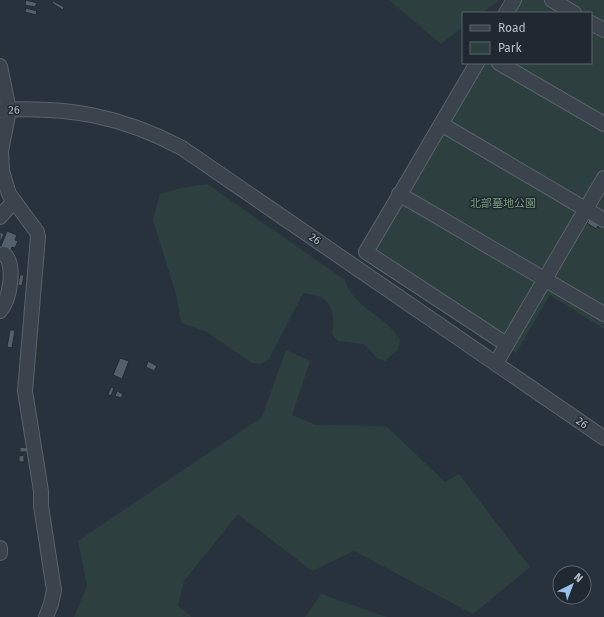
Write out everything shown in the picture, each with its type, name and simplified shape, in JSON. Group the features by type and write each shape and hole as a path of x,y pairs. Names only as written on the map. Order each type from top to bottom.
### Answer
{"street":[{"path":"507,12 514,0"},
{"path":"552,0 572,12"},
{"path":"592,24 604,30"},
{"path":"476,64 366,252 506,344"},
{"path":"501,64 604,124"},
{"path":"0,66 5,110 1,151 2,171 9,194 37,232 38,237 25,391 41,490 41,506 54,584 53,597 46,617"},
{"name":"26","path":"5,110 54,109 84,113 122,122 160,136 196,157 604,438"},
{"path":"440,124 604,220"},
{"path":"496,363 604,178"},
{"path":"400,194 604,314"},
{"path":"0,217 14,201"},
{"path":"0,311 6,301 11,269 8,257 1,256"},
{"path":"0,548 0,553"}],"green space":[{"path":"389,0 500,0 483,12 462,12 462,28 441,44"},
{"name":"北部墓地公園","path":"508,0 604,0 604,329 550,295 516,353 357,250 469,64 592,64 592,12 502,12"},
{"path":"207,184 345,280 349,290 355,298 387,324 394,332 400,340 398,349 385,361 377,358 364,344 338,341 332,334 333,314 329,305 320,297 303,293 269,359 261,364 252,363 207,332 181,323 176,294 153,220 160,194 181,188"},
{"path":"286,350 310,361 292,415 316,425 386,426 445,482 459,474 530,567 473,614 354,551 312,571 238,514 184,581 178,606 192,617 74,617 87,586 78,541 262,417"},
{"path":"321,594 387,617 305,617"}],"building":[{"path":"26,0 37,3 35,7 25,5"},
{"path":"53,1 64,7 63,10 52,3"},
{"path":"26,8 37,11 36,15 25,12"},
{"path":"592,216 601,221 596,229 587,223"},
{"path":"7,231 17,235 15,240 18,241 15,248 12,247 11,250 1,246"},
{"path":"0,232 4,234 0,243"},
{"path":"20,275 24,275 22,286 18,285"},
{"path":"10,330 15,330 12,348 7,347"},
{"path":"120,358 129,361 122,379 113,375"},
{"path":"148,361 157,366 154,371 146,367"},
{"path":"111,387 114,388 111,396 108,394"},
{"path":"117,391 123,394 121,398 115,396"},
{"path":"20,447 28,448 28,452 20,452"},
{"path":"24,455 24,462 19,462 19,456"}]}
